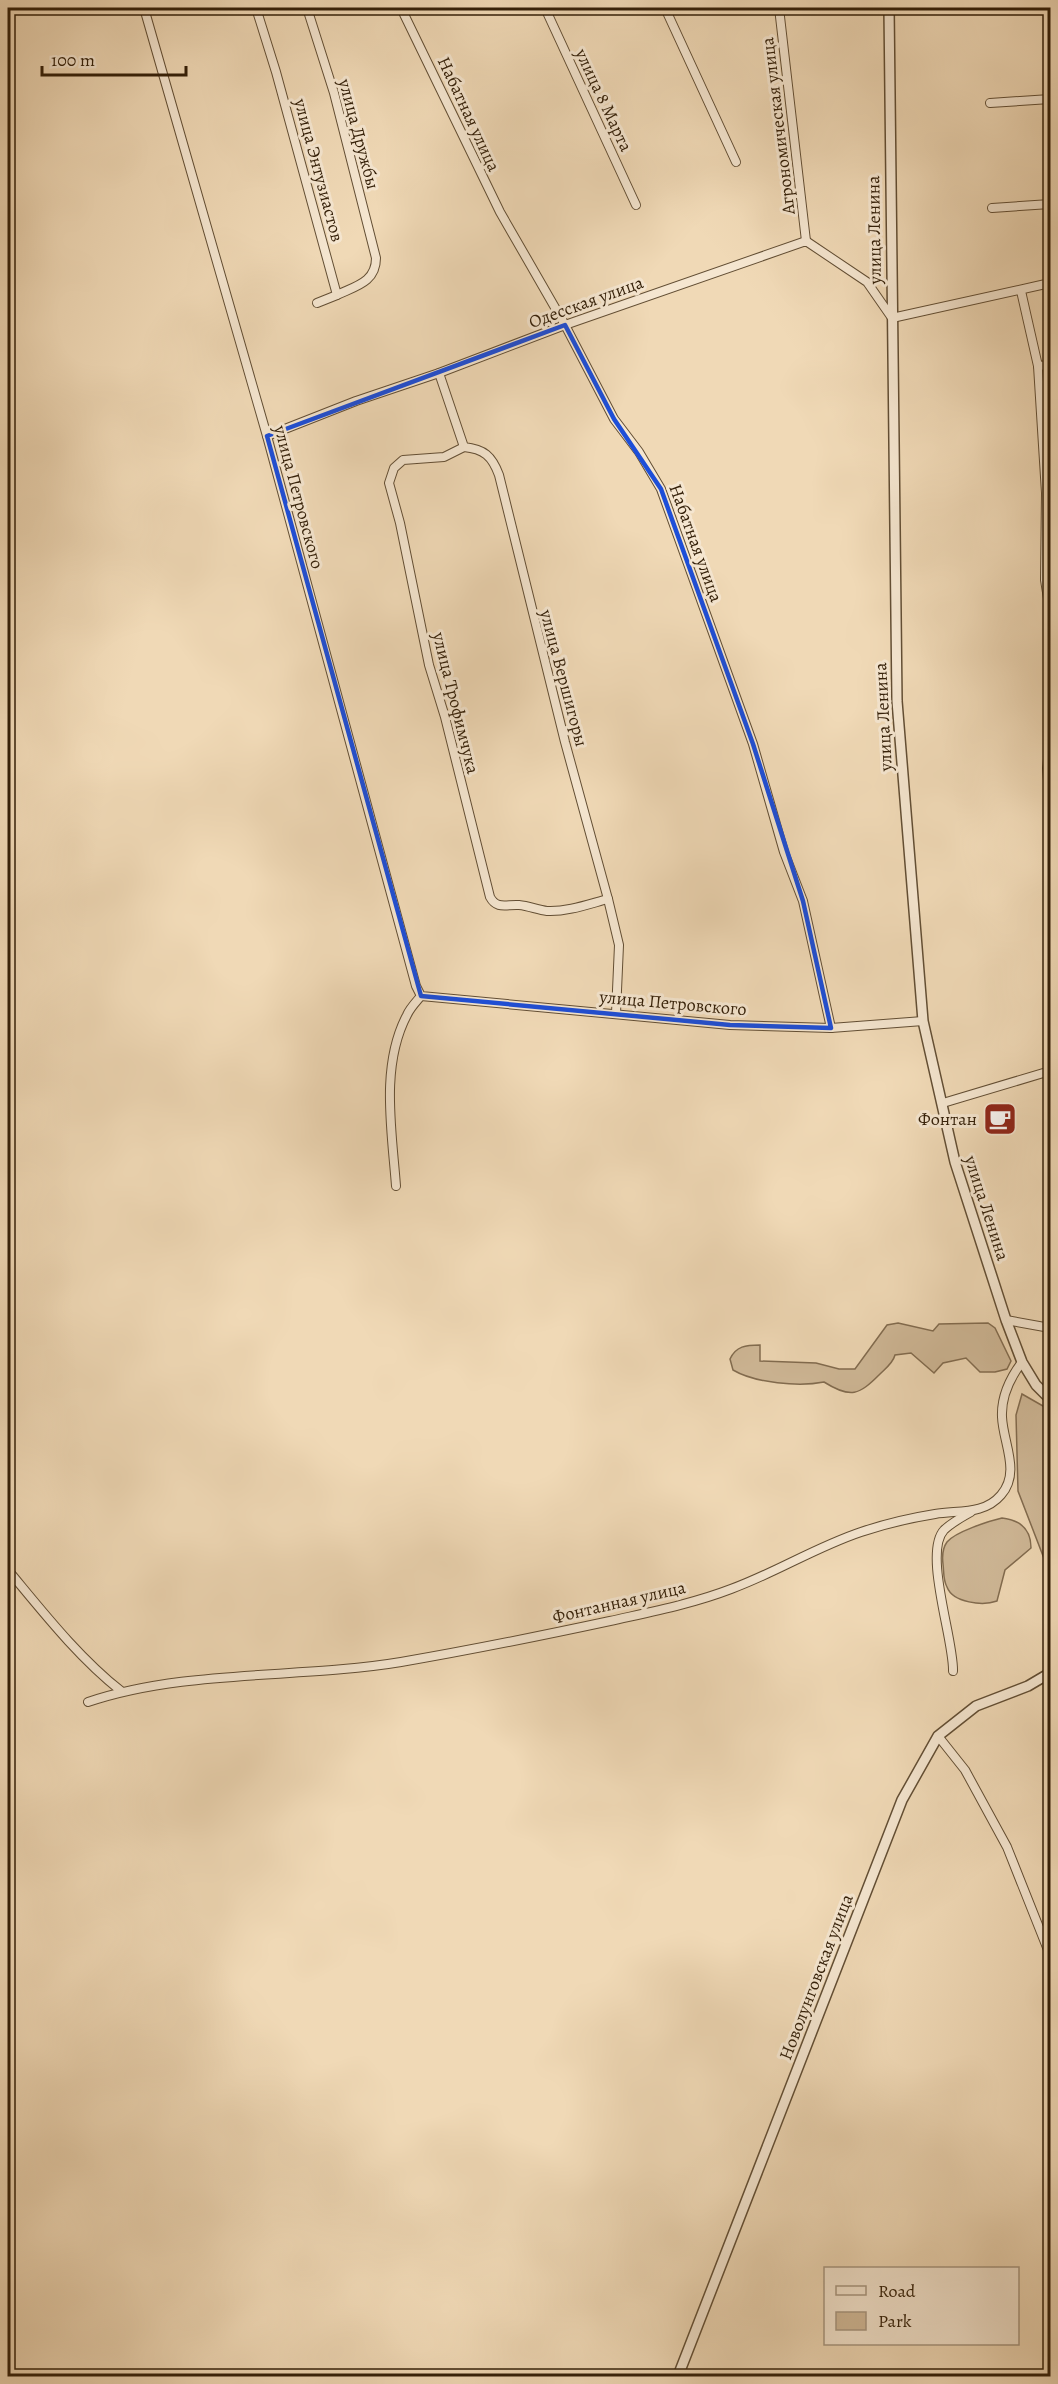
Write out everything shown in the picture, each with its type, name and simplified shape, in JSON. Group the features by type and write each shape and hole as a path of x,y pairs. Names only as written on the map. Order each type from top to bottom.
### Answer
{"street":[{"name":"улица Петровского","path":"144,8 267,436 416,986 421,996 730,1024 831,1028 923,1021"},
{"name":"улица Энтузиастов","path":"256,8 279,81 337,295"},
{"name":"улица Дружбы","path":"307,8 334,93 376,258 376,269 363,283 337,295"},
{"name":"Набатная улица","path":"401,8 491,194 565,325 614,418 639,452 661,489 753,744 784,852 803,901 831,1028"},
{"name":"улица 8 Марта","path":"545,8 636,205"},
{"path":"665,8 736,162"},
{"name":"Агрономическая улица","path":"779,8 806,241"},
{"name":"улица Ленина","path":"889,8 897,701 923,1021 955,1162 1006,1320 1022,1362 1036,1386 1050,1399"},
{"path":"990,103 1050,99"},
{"path":"992,208 1050,204"},
{"name":"Одесская улица","path":"267,436 356,400 439,373 565,325 806,241"},
{"path":"806,241 867,282 892,318 1050,283"},
{"path":"1021,291 1038,366 1046,494 1046,580 1050,611"},
{"path":"316,303 337,295"},
{"path":"1038,366 1050,365"},
{"path":"439,373 464,447"},
{"name":"улица Вершигоры","path":"464,447 485,452 493,459 499,475 565,742 619,945 616,1013"},
{"name":"улица Трофимчука","path":"464,447 444,457 403,460 394,468 389,483 400,523 429,665 445,717 490,897 493,903 500,906 517,904 544,911 558,911 608,899"},
{"path":"1050,742 1047,768 1050,805"},
{"path":"396,1186 391,1074 395,1044 407,1013 421,996"},
{"path":"943,1103 1050,1071"},
{"path":"1006,1320 1050,1328"},
{"name":"Фонтанная улица","path":"88,1702 121,1691 396,1662 560,1632 676,1606 731,1589 858,1533 900,1521 943,1513 972,1511 991,1505 1007,1486 1011,1464 1002,1416 1004,1397 1011,1376 1022,1362"},
{"path":"943,1531 972,1511"},
{"path":"943,1513 943,1531 938,1546 938,1573 953,1671"},
{"path":"8,1570 55,1626 104,1678 121,1691"},
{"name":"Новолунговская улица","path":"678,2376 902,1800 938,1736 976,1706 1028,1686 1050,1673"},
{"path":"938,1736 965,1770 1007,1847 1050,1955"}],"highlighted area":[{"path":"565,325 614,419 661,489 753,744 803,901 831,1028 730,1025 421,996 267,436"}],"green space":[{"path":"898,1323 933,1331 939,1324 988,1323 995,1328 1011,1361 1007,1369 980,1372 966,1358 943,1363 934,1373 911,1353 895,1355 889,1365 866,1386 854,1392 848,1392 824,1382 790,1384 753,1378 733,1370 730,1359 735,1351 742,1347 760,1345 760,1361 816,1363 839,1369 855,1369 887,1325"},
{"path":"1022,1394 1050,1410 1050,1574 1018,1491 1016,1415"},
{"path":"1002,1518 1019,1523 1027,1531 1031,1548 1005,1570 997,1601 977,1603 955,1597 944,1579 943,1550 945,1545 951,1538 964,1531"}],"place":[{"name":"Фонтан","path":"1000,1119"}]}
